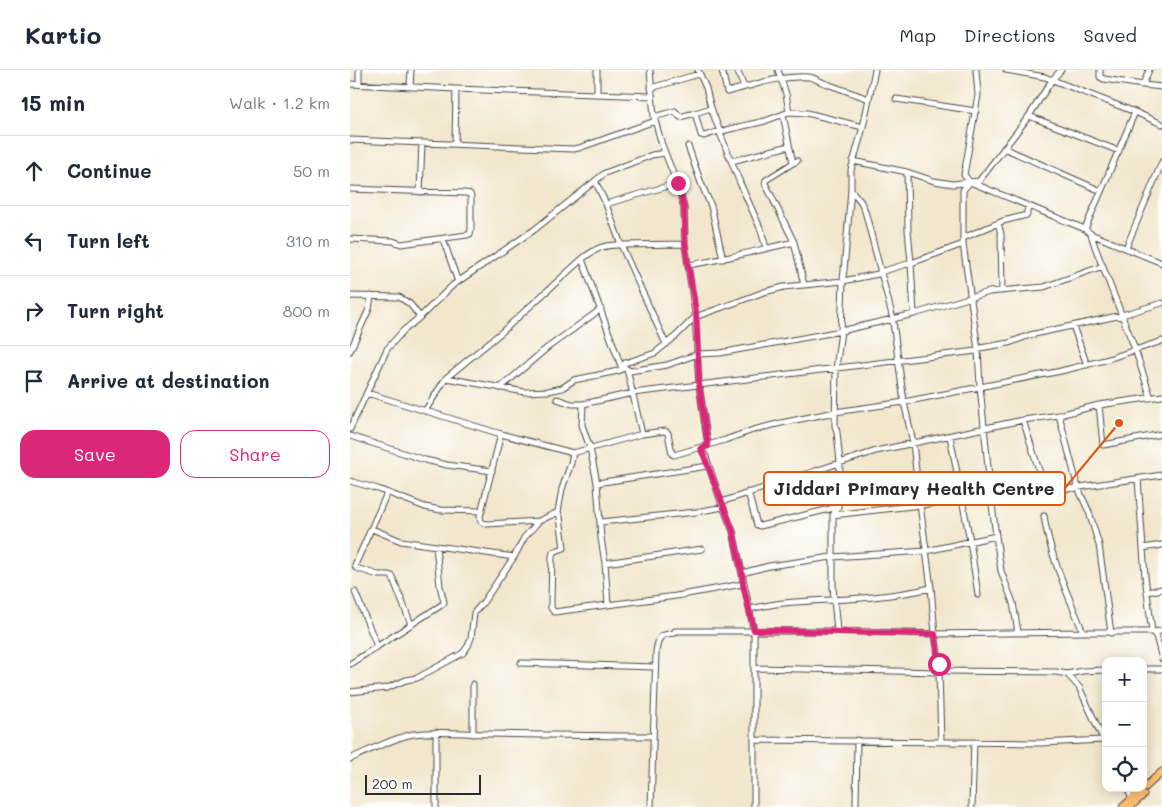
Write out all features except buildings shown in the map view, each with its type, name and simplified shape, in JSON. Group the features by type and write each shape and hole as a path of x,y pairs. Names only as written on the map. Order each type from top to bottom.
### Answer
{"main road":[{"path":"1132,803 1162,772"},
{"path":"1124,807 1132,803 1162,778"}],"street":[{"path":"359,70 359,84"},
{"path":"410,86 411,70"},
{"path":"597,70 597,93"},
{"path":"650,70 655,119 662,145 678,183 684,208 685,244 696,313 699,384 708,446"},
{"path":"722,70 727,92 782,79 811,77 869,99"},
{"path":"737,70 744,87"},
{"path":"778,70 786,94 789,112"},
{"path":"837,631 832,557 833,515 838,507 840,463 835,426 836,369 841,331 851,170 863,127 875,70"},
{"path":"976,70 978,96 964,175 970,182 1162,263"},
{"path":"1006,70 1045,77 1162,124"},
{"path":"1045,70 1045,77"},
{"path":"853,161 953,184 979,180 1029,116 1052,80 1061,70"},
{"path":"1100,70 1100,77 1104,80 1162,87"},
{"path":"1143,85 1148,70"},
{"path":"651,88 699,72 706,88 719,132 761,230 766,248"},
{"path":"350,84 652,96"},
{"path":"454,144 456,89"},
{"path":"896,99 976,111"},
{"path":"350,140 573,149 675,111 680,118 711,108"},
{"path":"695,113 701,136 765,121 789,112 807,113 863,127"},
{"path":"1085,229 1135,112"},
{"path":"783,115 789,146 795,162 766,180 765,183 794,242 804,284"},
{"path":"1029,116 1119,151"},
{"path":"420,192 422,143"},
{"path":"688,146 711,206 723,259"},
{"path":"732,161 789,146"},
{"path":"1004,148 1101,191"},
{"path":"350,429 387,349 403,331 458,282 534,230 605,173 652,155 665,153"},
{"path":"1126,248 1162,162"},
{"path":"907,172 908,230 914,314"},
{"path":"595,181 606,204 621,245 666,344"},
{"path":"970,182 964,190 963,241 978,350 984,428 996,536 1002,571 1013,603 1018,632"},
{"path":"606,204 678,183"},
{"path":"350,189 470,194 471,197 471,229 470,234 467,236 402,244 393,241 350,239"},
{"path":"851,190 866,211 892,319 904,402 914,443 940,670 941,741"},
{"path":"446,378 525,392 548,392 562,388 574,380 625,367 654,353 695,317 764,292 784,287 843,281 878,274 911,263 963,241 1003,220 1026,216 1029,206"},
{"path":"998,223 1001,234 1002,291"},
{"path":"1091,234 1135,349 1151,398"},
{"path":"443,239 458,282"},
{"path":"688,265 717,261 794,242"},
{"path":"425,411 446,378 594,250 612,244 685,244"},
{"path":"582,259 625,367 642,434"},
{"path":"625,367 630,371 667,365 698,354 720,353 841,331 914,314 989,292 1044,287 1102,266"},
{"path":"350,296 399,297 410,304 420,317"},
{"path":"350,349 369,309 371,296"},
{"path":"557,399 572,404 583,404 633,393 687,388 699,384 836,369 978,350 1162,304"},
{"path":"500,388 547,348 601,310"},
{"path":"1074,326 1087,365"},
{"path":"367,393 501,434 573,453 642,434 665,431 668,433 672,454 674,455 708,446 753,430 835,412 904,402 1087,365 1162,341"},
{"path":"601,522 672,515 722,504 748,492 876,451 1023,420 1059,415 1099,405 1162,396"},
{"path":"583,404 582,425 590,448 597,483 608,605"},
{"path":"1099,405 1103,445 1162,434"},
{"path":"1059,415 1078,488 1089,512 1099,545 1111,633"},
{"path":"1023,420 1046,492"},
{"path":"501,434 480,516 481,522 487,524 539,521 558,512"},
{"path":"350,436 424,460 492,471"},
{"path":"950,436 978,595"},
{"path":"701,448 733,531 754,630 754,807"},
{"path":"573,453 562,489 558,512 564,548 553,552 552,556 551,608 554,612 676,596 743,584"},
{"path":"597,483 708,466"},
{"path":"833,515 1046,492 1162,475"},
{"path":"1138,479 1152,632 1156,636 1162,659"},
{"path":"350,481 387,492 425,507 441,510 482,511"},
{"path":"387,492 355,565 356,568 378,575 392,576 411,624"},
{"path":"748,492 757,525 760,526 838,507"},
{"path":"1044,516 1046,533 1055,563 1084,632"},
{"path":"350,691 387,688 406,680 417,678 463,653 471,638 474,613 514,557 524,538 539,521"},
{"path":"372,529 401,540 514,557"},
{"path":"742,573 769,566 832,557 926,551 996,536"},
{"path":"1143,548 1162,545"},
{"path":"350,664 444,602 440,586 436,546"},
{"path":"605,563 702,549"},
{"path":"750,609 782,603 834,600 931,588"},
{"path":"1147,592 1162,589"},
{"path":"355,592 377,646"},
{"path":"651,807 655,667 657,644 660,636 664,633 675,633 675,631 754,630 935,634 1162,631"},
{"path":"521,663 655,667"},
{"path":"755,668 1056,672 1067,674 1102,670"},
{"path":"1147,669 1162,668"},
{"path":"1067,674 1072,677 1079,687 1102,737"},
{"path":"473,684 473,734"},
{"path":"350,759 398,738 412,734 436,732 653,736"},
{"path":"436,732 436,807"},
{"path":"754,740 1102,743"},
{"path":"856,807 857,740"},
{"path":"972,807 974,742"}],"place":[{"name":"Jiddari Primary Health Centre","path":"1119,423"}],"route":[{"path":"678,183 684,208 685,244 696,313 699,384 708,446 701,448 733,531 754,630 935,634 939,664"}]}
